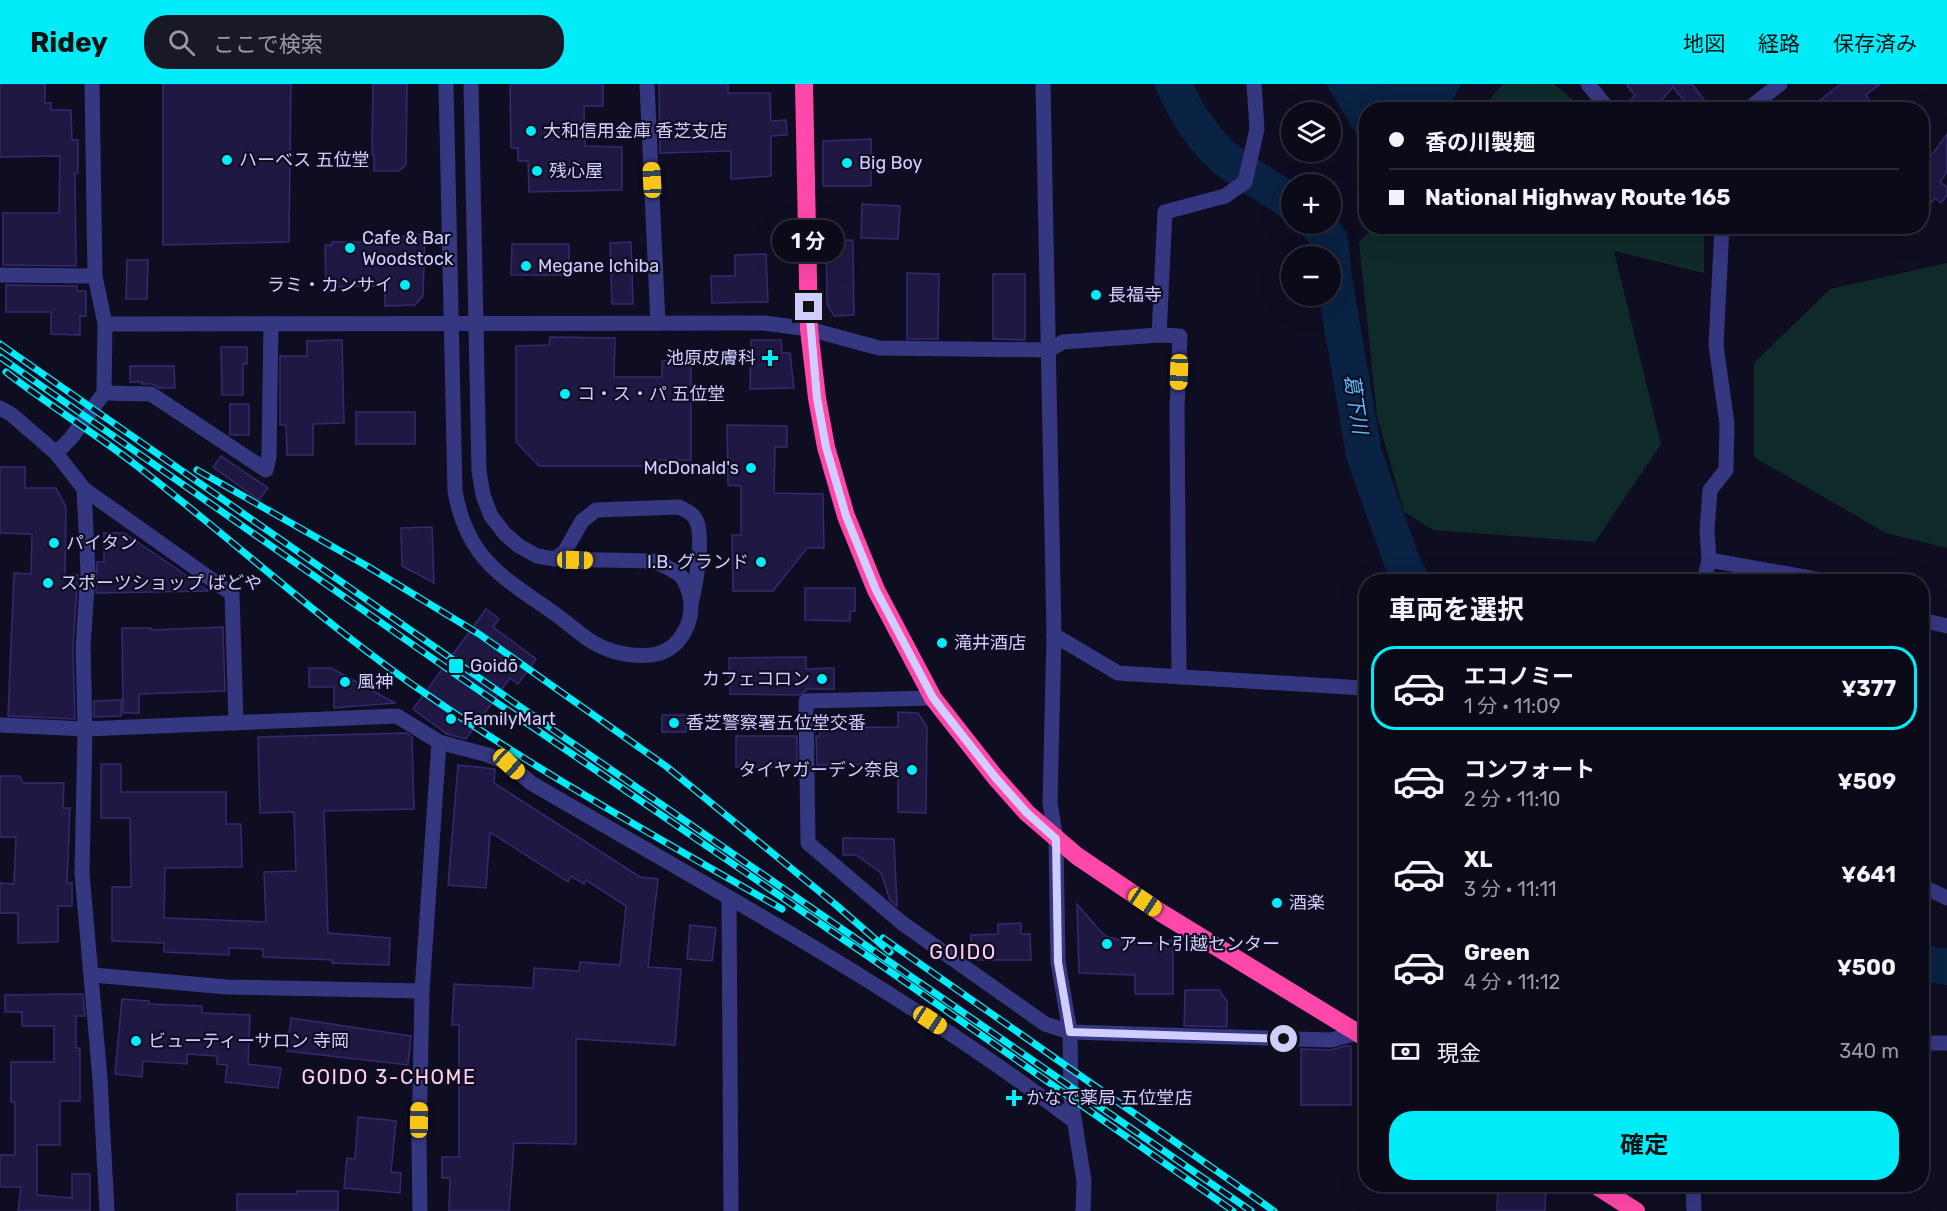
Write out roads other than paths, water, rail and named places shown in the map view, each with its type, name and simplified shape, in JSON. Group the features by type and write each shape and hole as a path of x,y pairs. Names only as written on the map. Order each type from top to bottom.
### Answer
{"highway":[{"path":"804,84 809,329 822,428 846,516 876,590 933,698 995,777 1027,813 1077,856 1162,914 1359,1033"},
{"path":"1606,1192 1636,1211"}],"street":[{"path":"56,453 71,438 104,393 105,324 95,276 92,84"},
{"path":"446,84 455,491 458,511 466,532 480,554 495,570 606,649 626,654 650,655 672,648 684,634 690,620 699,569 699,529 696,519 688,511 680,507 596,510 582,521 565,551 555,560"},
{"path":"471,84 479,471 483,495 491,516 505,534 519,546 537,556 555,560 653,561 666,566 682,577 692,603"},
{"path":"647,84 658,323"},
{"path":"1043,84 1054,634 1050,803 1056,839 1058,962 1070,1032 1071,1099 1084,1180 1083,1211"},
{"path":"1159,335 1165,212 1225,196 1245,182 1257,129 1254,84"},
{"path":"1588,84 1603,102"},
{"path":"1757,102 1780,84"},
{"path":"1706,574 1709,560 1707,531 1710,490 1726,470 1728,424 1716,345 1722,234"},
{"path":"0,275 95,276"},
{"path":"105,324 764,323 809,329 879,348 1049,350 1064,342 1159,335 1180,336 1177,419 1179,676"},
{"path":"104,393 151,394 266,470 269,457 271,324"},
{"path":"0,408 11,414 56,453 84,489 232,594 236,723"},
{"path":"84,489 88,572 83,647 85,729 82,873 93,975 107,1211"},
{"path":"1709,560 1788,574"},
{"path":"1929,622 1947,626"},
{"path":"1054,634 1118,673 1359,688"},
{"path":"933,698 806,701 808,843 902,923 1045,1024 1070,1032 1331,1040 1359,1035"},
{"path":"0,725 85,729 397,716 439,742 488,755 509,764 531,783 894,996 1038,1093 1074,1120"},
{"path":"420,1211 422,991 439,742"},
{"path":"1929,889 1947,898"},
{"path":"729,898 731,1211"},
{"path":"93,975 238,988 422,991"},
{"path":"1929,1043 1947,1043"},
{"path":"1693,1192 1694,1211"}],"water":[{"path":"1326,84 1461,84 1452,102 1359,102 1359,138 1341,109 1341,102 1337,102"}],"waterway":[{"name":"葛下川","path":"1173,84 1190,116 1220,154 1281,196"},
{"name":"葛下川","path":"1325,234 1330,240 1334,279 1364,454 1408,574"},
{"name":"葛下川","path":"1929,964 1947,967"}],"railway":[{"path":"0,344 568,740 1251,1211"},
{"path":"0,357 1233,1211"},
{"path":"6,372 137,466 319,614 432,698 561,781 782,909"},
{"path":"197,470 367,566 479,634 667,767 890,952"},
{"path":"883,938 1274,1211"}],"place":[{"name":"大和信用金庫 香芝支店","path":"531,131"},
{"name":"ハーベス 五位堂","path":"227,160"},
{"name":"Big Boy","path":"847,163"},
{"name":"残心屋","path":"537,171"},
{"name":"Cafe & Bar Woodstock","path":"350,248"},
{"name":"Megane Ichiba","path":"526,266"},
{"name":"ラミ・カンサイ","path":"405,285"},
{"name":"長福寺","path":"1096,295"},
{"name":"池原皮膚科","path":"770,358"},
{"name":"コ・ス・パ 五位堂","path":"565,394"},
{"name":"McDonald's","path":"751,468"},
{"name":"パイタン","path":"54,543"},
{"name":"I.B. グランド","path":"761,562"},
{"name":"スポーツショップ ばどや","path":"48,583"},
{"name":"滝井酒店","path":"942,643"},
{"name":"Goidō","path":"456,666"},
{"name":"カフェコロン","path":"822,679"},
{"name":"風神","path":"345,682"},
{"name":"FamilyMart","path":"451,719"},
{"name":"香芝警察署五位堂交番","path":"674,723"},
{"name":"タイヤガーデン奈良","path":"912,770"},
{"name":"酒楽","path":"1277,903"},
{"name":"アート引越センター","path":"1107,944"},
{"name":"ビューティーサロン 寺岡","path":"136,1041"},
{"name":"かなで薬局 五位堂店","path":"1014,1098"}],"district":[{"name":"GOIDO","path":"963,952"},
{"name":"GOIDO 3-CHOME","path":"389,1077"}]}
